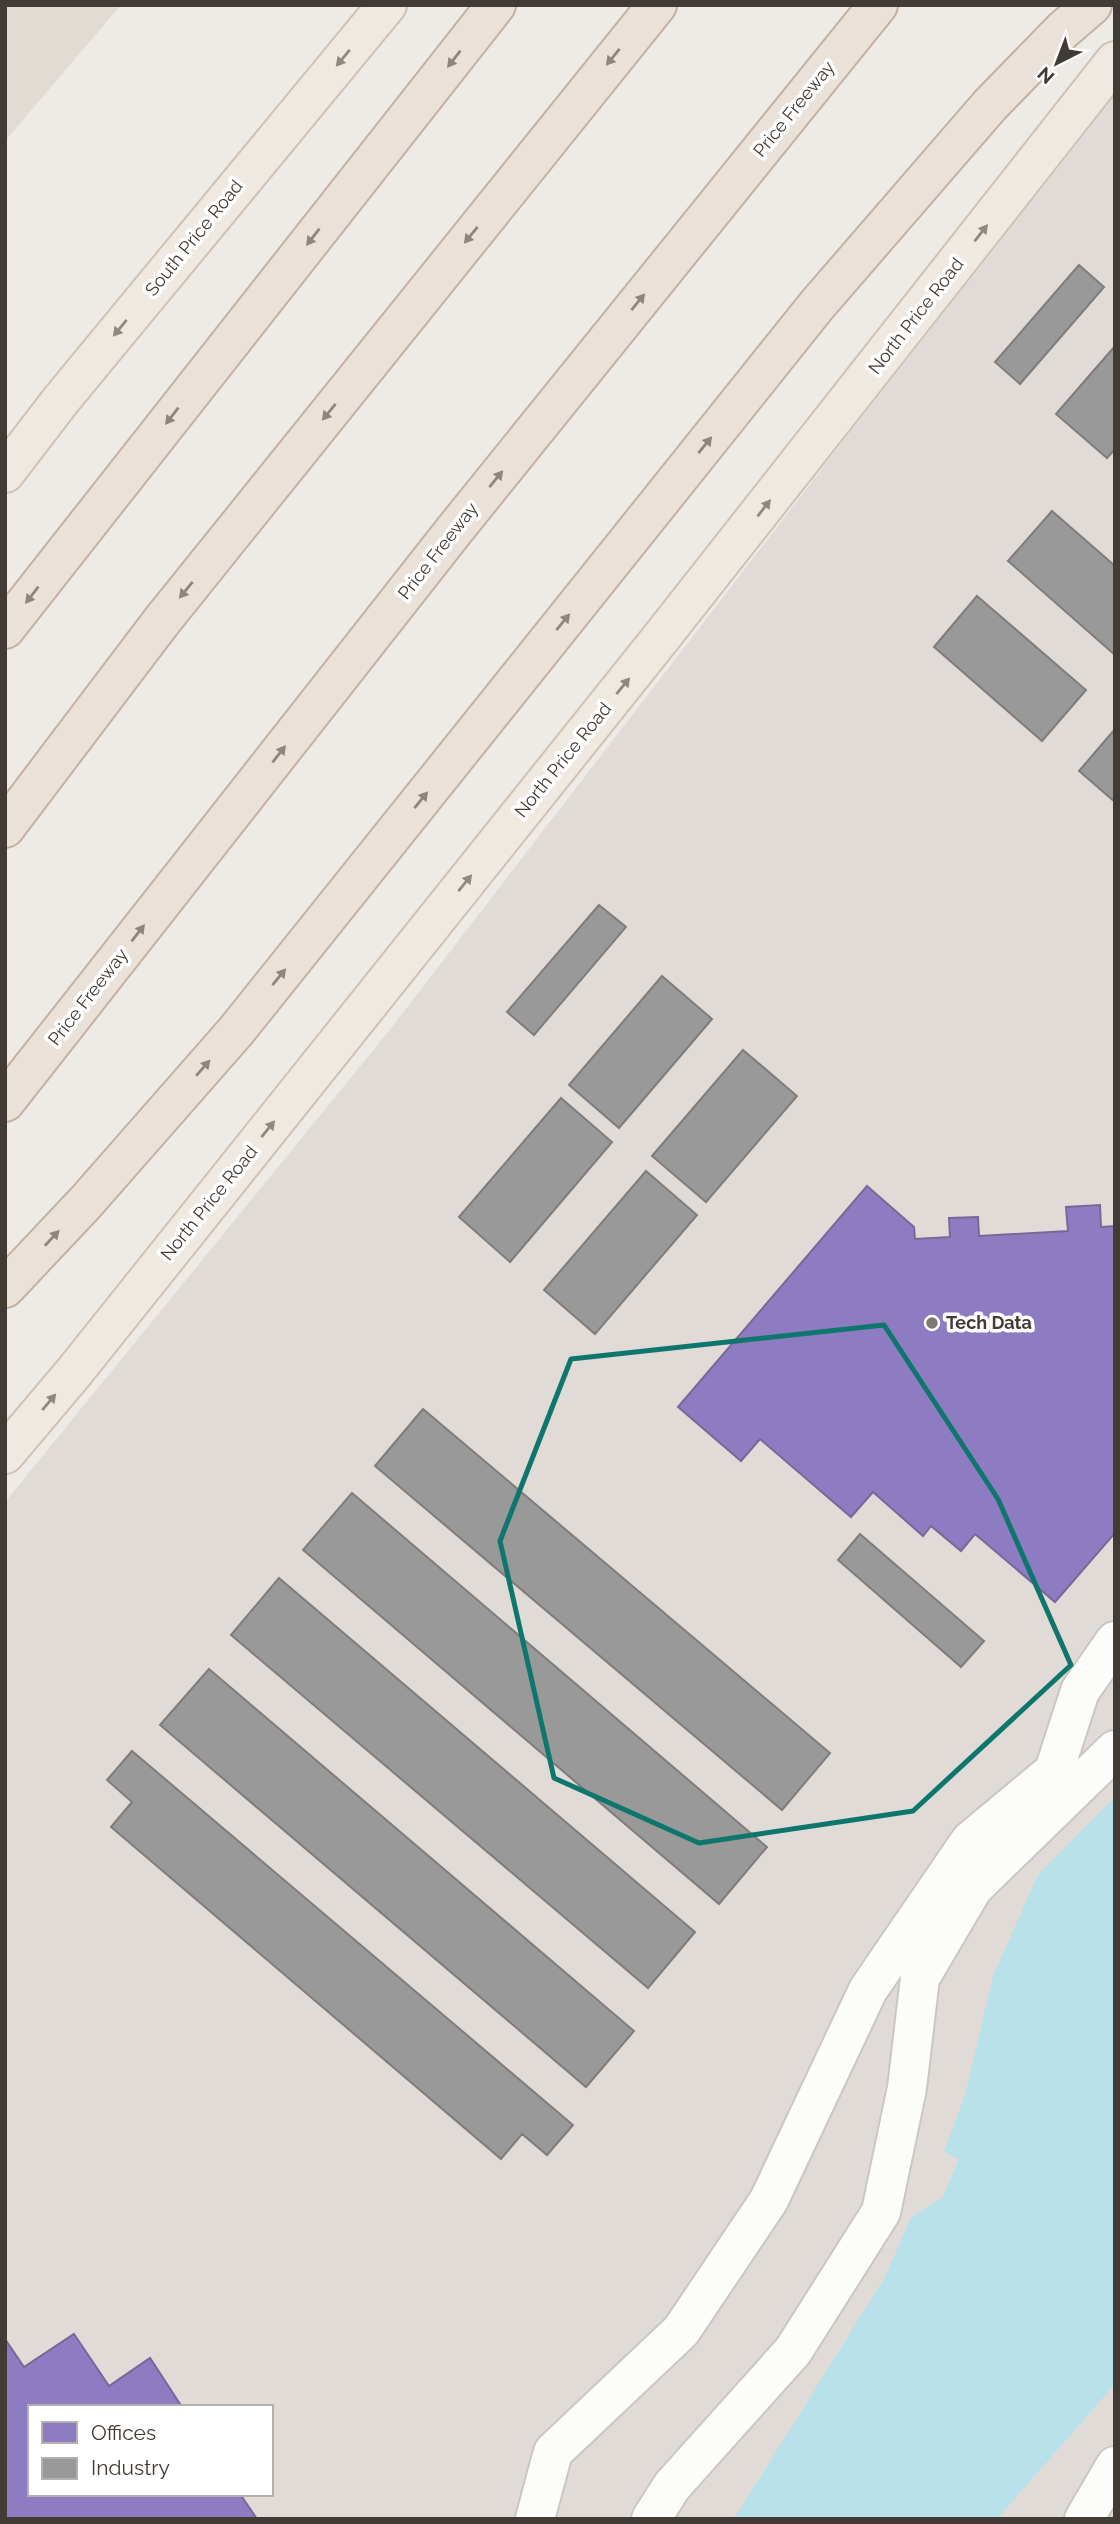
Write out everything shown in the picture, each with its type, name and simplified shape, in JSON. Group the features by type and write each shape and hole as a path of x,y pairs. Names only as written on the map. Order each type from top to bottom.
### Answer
{"highway":[{"path":"5,629 496,5"},
{"path":"5,828 161,622 657,5"},
{"name":"Price Freeway","path":"5,1102 456,528 878,5"},
{"path":"5,1288 86,1202 236,1031 817,305 990,105 1091,5"}],"main road":[{"name":"South Price Road","path":"5,473 61,400 387,5"},
{"name":"North Price Road","path":"5,1454 75,1371 660,639 1115,61"}],"street":[{"path":"535,2519 553,2452 681,2331 769,2200 868,1990 970,1841 1054,1771 1080,1691 1115,1641"},
{"path":"651,2519 672,2487 793,2351 881,2212 907,2088 920,1978 972,1888 1115,1750"},
{"path":"1084,2519 1115,2466"}],"highlighted area":[{"path":"884,1325 998,1499 1071,1665 913,1811 699,1843 554,1778 500,1541 571,1359"}],"shaded area":[{"path":"5,5 121,5 5,141"},
{"path":"1115,95 1115,2519 5,2519 5,1502 392,1027 854,427"}],"water":[{"path":"1115,1797 1115,2384 997,2519 734,2519 885,2277 911,2217 943,2197 959,2159 944,2152 965,2095 993,1976 1038,1875"}],"building: Offices":[{"name":"Tech Data","path":"867,1186 914,1227 915,1239 950,1237 949,1218 978,1217 979,1236 1068,1231 1066,1207 1100,1205 1101,1227 1115,1226 1115,1533 1055,1602 975,1534 961,1551 931,1526 923,1536 873,1492 851,1517 760,1439 741,1461 678,1407"},
{"path":"74,2334 109,2386 150,2358 181,2405 28,2405 28,2496 241,2496 257,2519 5,2519 5,2339 24,2367"}],"building: Industry":[{"path":"1079,265 1104,287 1020,384 995,362"},
{"path":"1115,346 1115,449 1107,458 1056,414"},
{"path":"1052,511 1115,566 1115,655 1008,561"},
{"path":"977,596 1086,690 1042,741 934,647"},
{"path":"1115,729 1115,802 1079,771"},
{"path":"599,905 626,927 534,1035 507,1012"},
{"path":"662,976 712,1019 619,1128 569,1085"},
{"path":"743,1050 797,1096 706,1202 652,1156"},
{"path":"561,1098 612,1142 510,1262 459,1217"},
{"path":"646,1171 697,1215 595,1334 544,1290"},
{"path":"423,1409 830,1753 782,1810 375,1466"},
{"path":"352,1493 767,1847 719,1904 303,1550"},
{"path":"860,1534 984,1641 961,1667 838,1560"},
{"path":"279,1578 695,1932 648,1988 231,1635"},
{"path":"209,1669 634,2031 586,2087 160,1725"},
{"path":"132,1751 573,2125 547,2155 522,2134 501,2159 111,1827 132,1802 107,1780"}],"place":[{"name":"Tech Data","path":"932,1323"}]}
